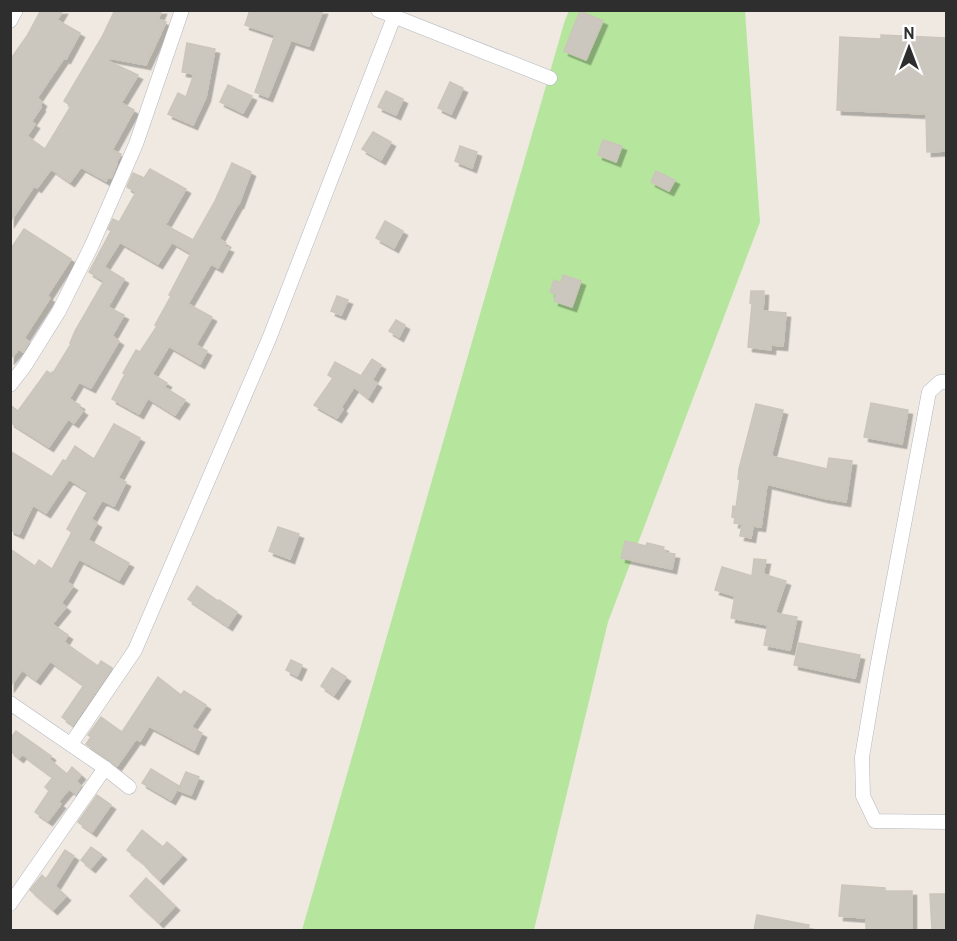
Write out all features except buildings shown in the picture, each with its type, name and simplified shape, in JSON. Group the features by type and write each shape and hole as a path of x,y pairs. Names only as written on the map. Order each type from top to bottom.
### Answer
{"street":[{"path":"10,21 16,10"},
{"path":"10,385 59,311 91,248 136,144 182,10"},
{"path":"378,10 550,78"},
{"path":"71,744 135,650 269,339 394,17"},
{"path":"946,382 940,382 929,392 877,668 862,767 863,796 875,821 946,822"},
{"path":"10,703 129,787"},
{"path":"10,904 105,768"}],"green space":[{"path":"569,11 745,11 760,222 608,622 534,930 302,930 565,20"}]}
